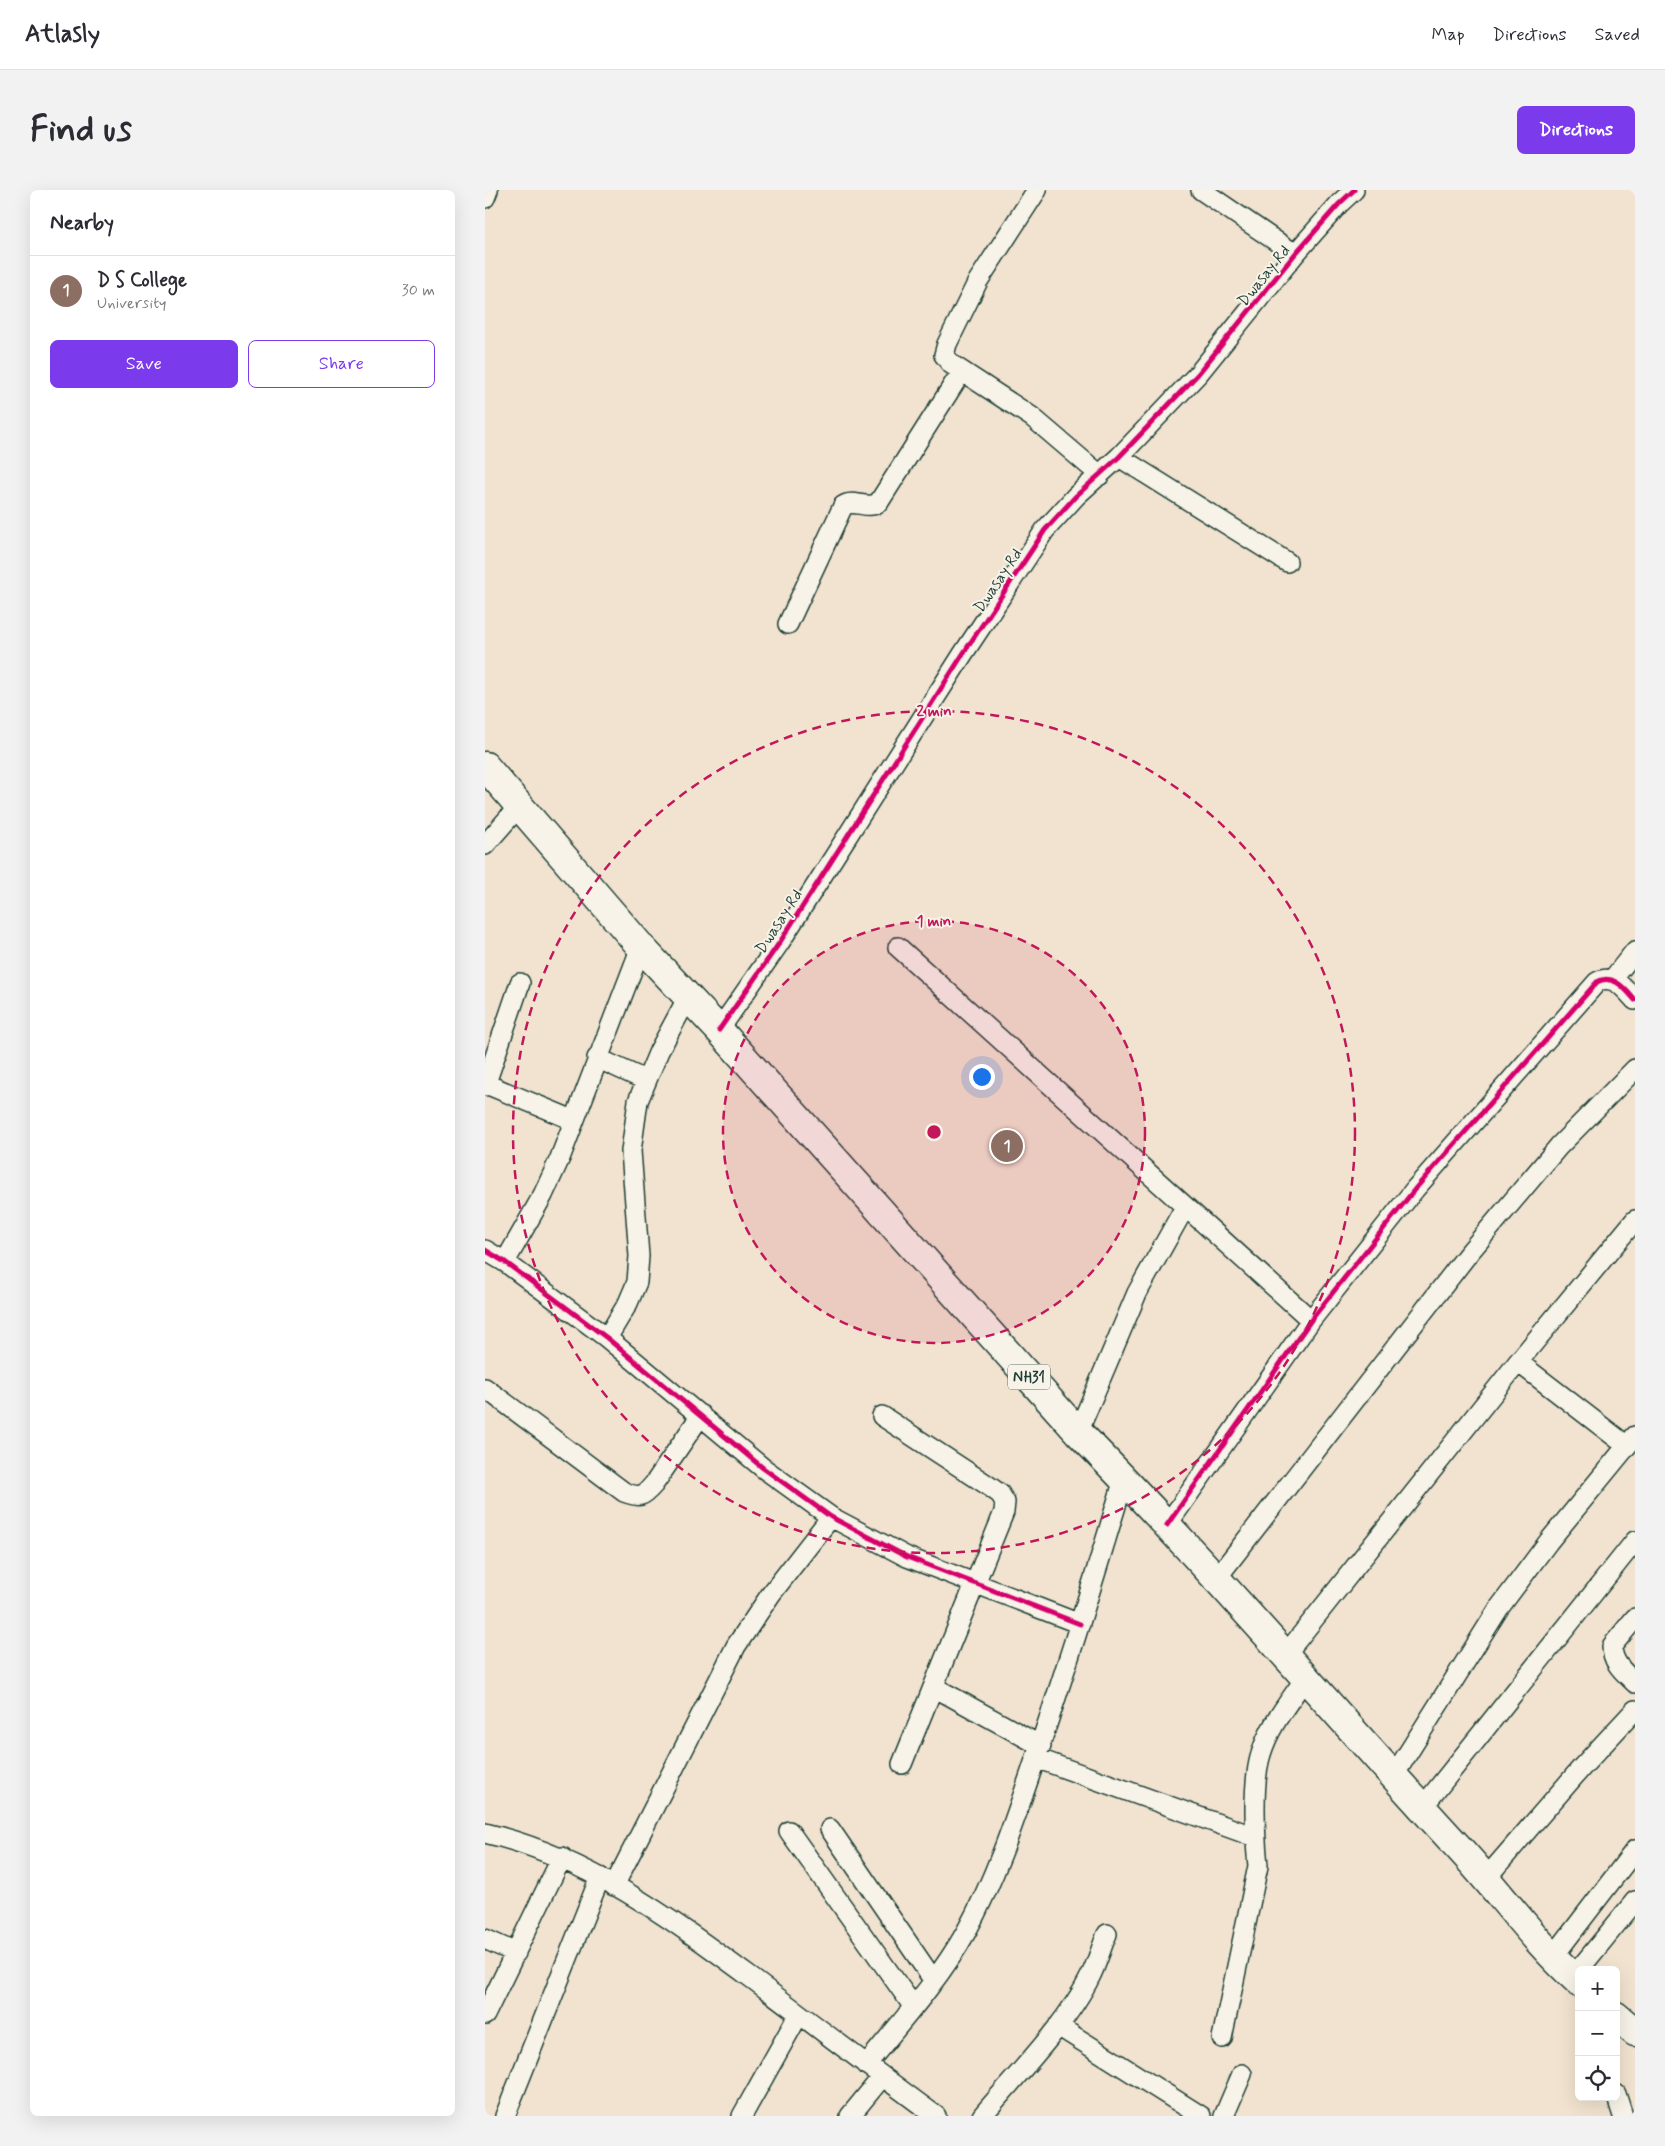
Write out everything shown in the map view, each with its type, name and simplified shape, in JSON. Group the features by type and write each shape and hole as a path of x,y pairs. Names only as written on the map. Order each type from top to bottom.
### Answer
{"highway":[{"name":"NH31","path":"485,766 641,947 719,1030 1078,1432 1167,1524 1216,1580 1286,1654 1393,1777 1486,1878 1575,1982"},
{"path":"1620,2019 1635,2032"}],"street":[{"path":"485,198 488,190"},
{"path":"1037,190 978,281 945,350 945,359 1032,417 1100,474"},
{"path":"1201,190 1295,254"},
{"name":"Dwasay Rd","path":"719,1030 780,942 963,654 1045,530 1077,496 1119,458 1199,374 1295,254 1339,204 1354,190"},
{"path":"788,624 843,506 854,503 872,505 879,502 962,371"},
{"path":"1119,458 1287,562"},
{"path":"485,845 520,805"},
{"path":"505,1262 543,1195 560,1158 641,947"},
{"path":"898,947 1311,1320"},
{"path":"1612,980 1635,951"},
{"path":"1167,1524 1311,1320 1415,1189 1597,982 1602,979 1612,980 1635,1000"},
{"path":"520,983 485,1085 573,1120"},
{"path":"607,1338 628,1303 637,1282 639,1256 631,1151 638,1101 645,1080 689,997"},
{"path":"597,1058 645,1080"},
{"path":"1216,1580 1474,1247 1559,1146 1635,1069"},
{"path":"1078,1432 1137,1293 1185,1207"},
{"path":"1286,1654 1518,1362 1635,1220"},
{"path":"485,1250 505,1262 607,1338 763,1468 831,1517 907,1557 975,1585 1080,1624"},
{"path":"1393,1777 1499,1608 1586,1494 1631,1441 1518,1362"},
{"path":"485,1388 624,1492 636,1496 645,1494 654,1484 701,1415"},
{"path":"882,1416 986,1484 999,1494 1005,1502 1004,1512 902,1764"},
{"path":"866,2065 934,1981 965,1933 989,1886 1011,1835 1080,1624 1124,1479"},
{"path":"505,2116 607,1881 736,1646 771,1594 831,1517"},
{"path":"1422,1808 1635,1541"},
{"path":"1635,1618 1612,1646 1612,1655 1617,1664 1635,1683"},
{"path":"1222,2038 1258,1866 1255,1837 1257,1775 1261,1754 1269,1734 1306,1677"},
{"path":"934,1687 1038,1752 1255,1837"},
{"path":"1486,1878 1583,1766 1635,1710"},
{"path":"830,1829 934,1981"},
{"path":"789,1831 913,2006"},
{"path":"485,1833 507,1838 562,1857 607,1881 684,1928 936,2116"},
{"path":"1553,1957 1635,1850"},
{"path":"485,2015 562,1857"},
{"path":"1590,1966 1635,1901"},
{"path":"982,2116 1058,2026 1090,1978 1107,1934"},
{"path":"485,1939 516,1953"},
{"path":"742,2116 799,2014"},
{"path":"1058,2026 1201,2116"},
{"path":"1224,2116 1242,2074"},
{"path":"850,2116 882,2077"},
{"path":"1618,2101 1623,2116"}],"cycle path":[{"path":"719,1030 780,942 963,654 1045,530 1076,496 1119,457 1198,374 1295,254 1339,204 1354,190"},
{"path":"1167,1525 1311,1320 1415,1189 1597,982 1608,979 1613,981 1623,987 1635,1000"},
{"path":"485,1250 505,1262 607,1338 763,1468 831,1517 907,1557 1080,1624"}],"place":[{"name":"D S College","path":"1007,1146"}]}
